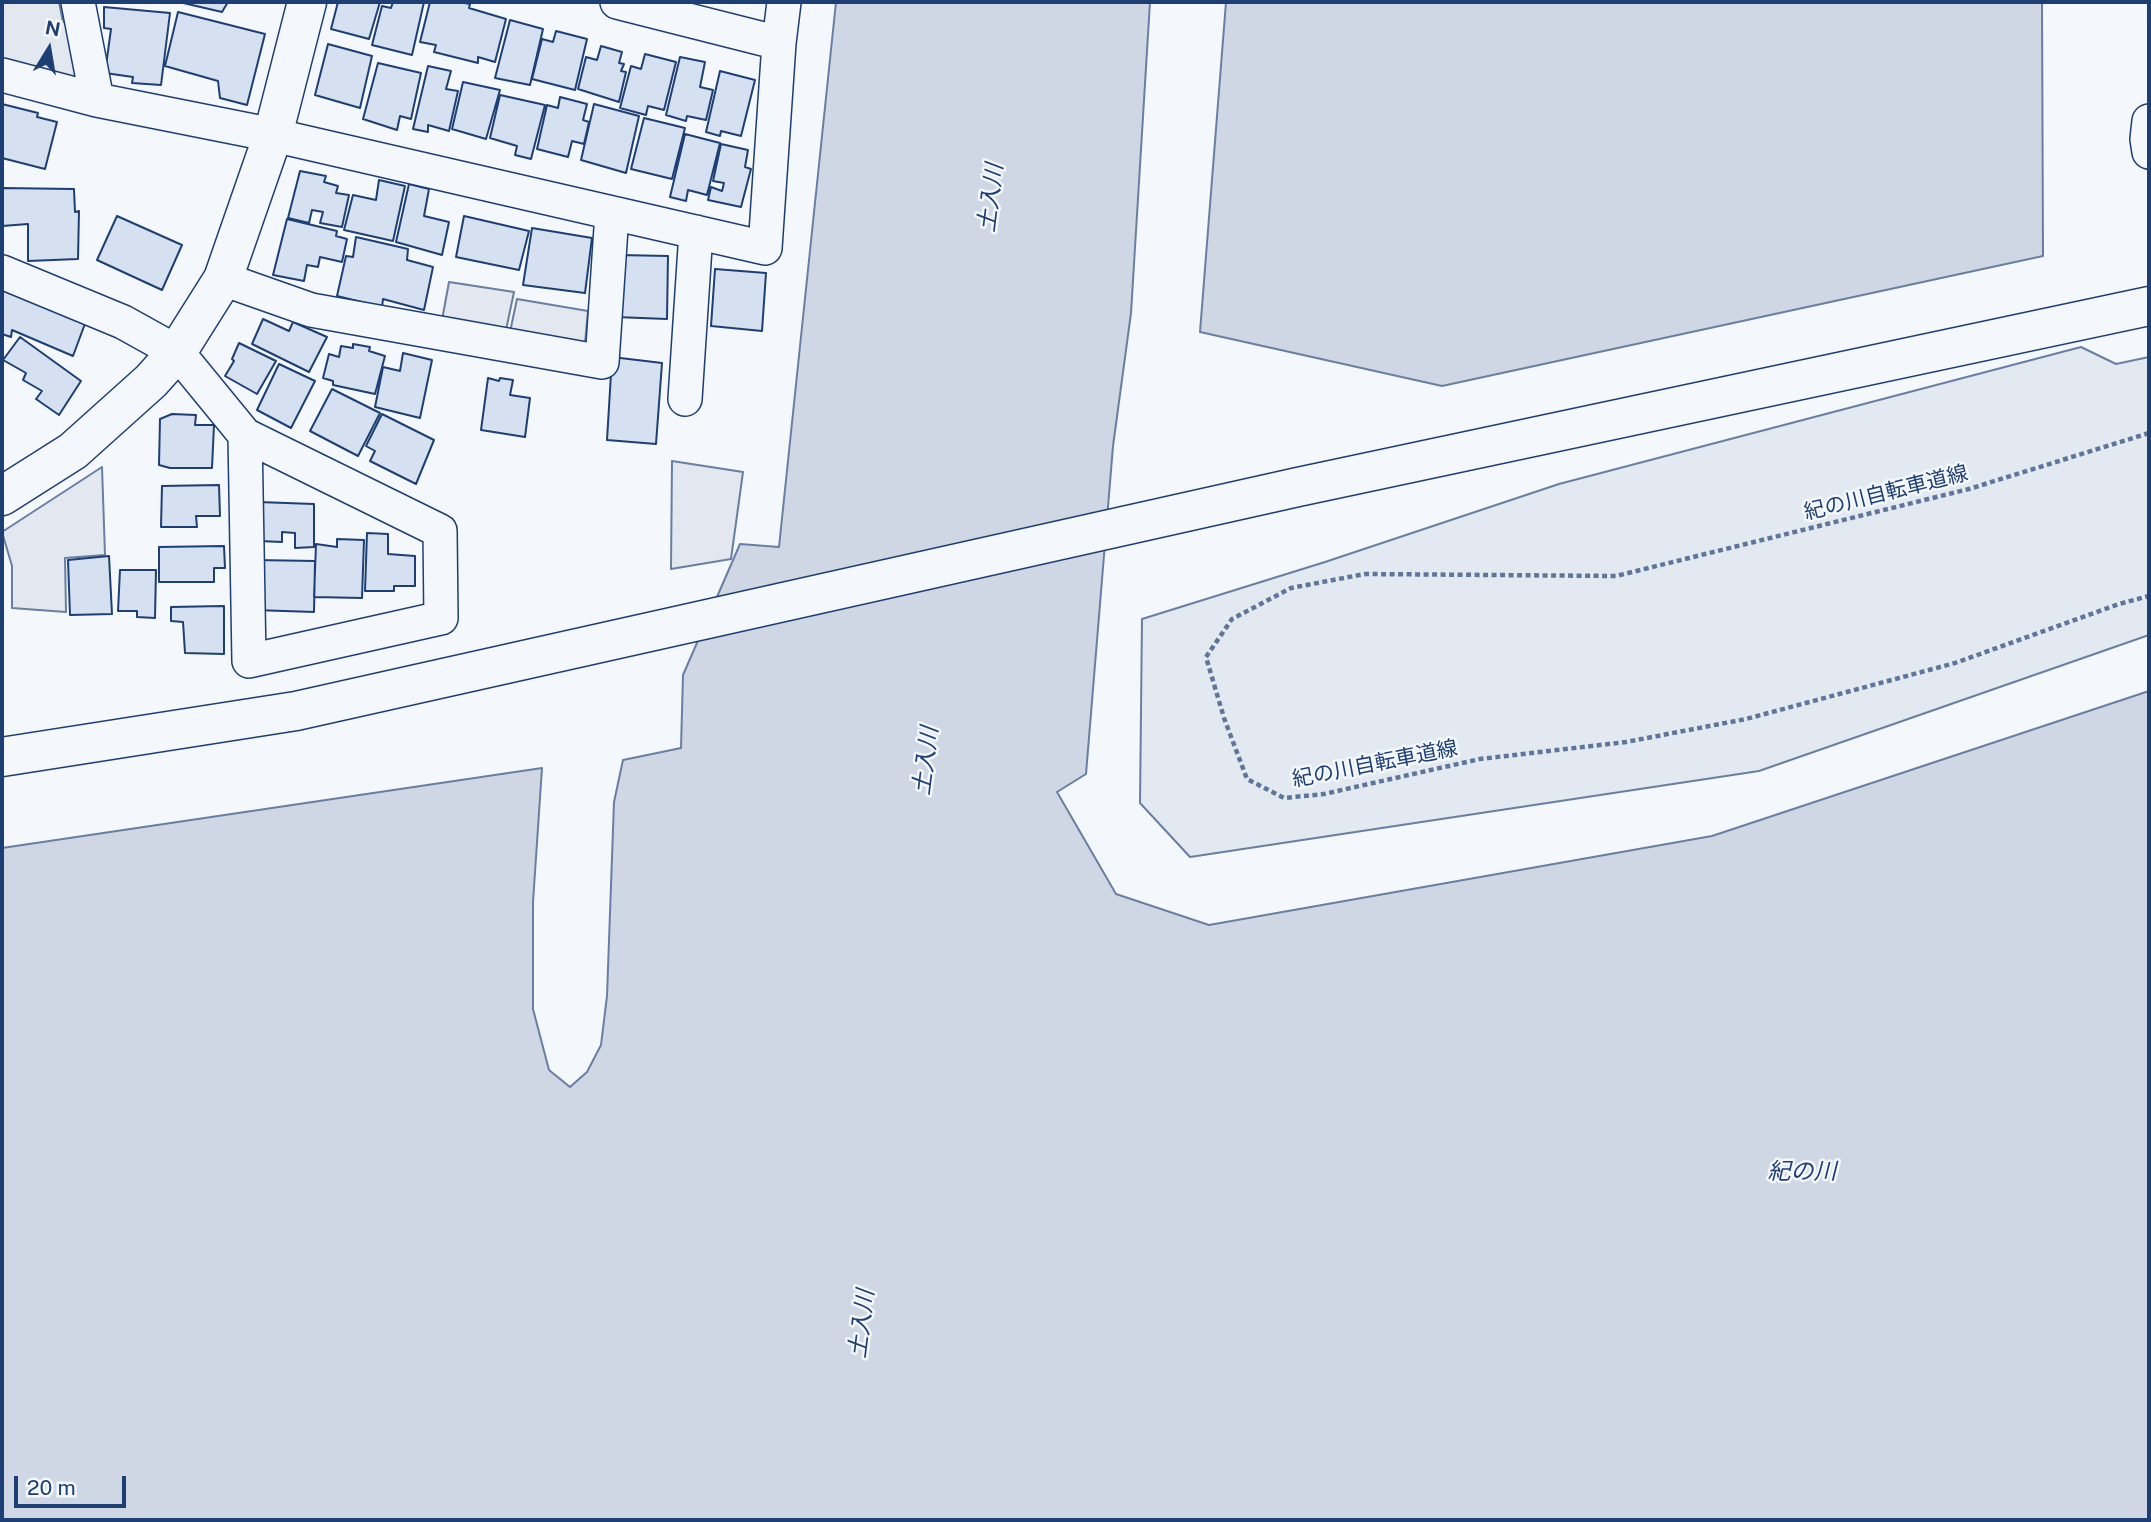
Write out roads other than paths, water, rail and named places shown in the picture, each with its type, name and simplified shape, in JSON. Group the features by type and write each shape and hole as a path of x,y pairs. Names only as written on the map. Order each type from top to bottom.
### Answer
{"street":[{"path":"78,2 97,100"},
{"path":"2,496 73,451 151,381 177,352 223,279 274,135 307,2"},
{"path":"617,2 779,43"},
{"path":"2,75 97,100 274,135 765,248 784,2"},
{"path":"2149,121 2149,152"},
{"path":"223,279 312,310 602,362 612,213"},
{"path":"685,399 696,232"},
{"path":"2,272 123,322 177,352 245,435 440,531 441,618 249,661 245,435"},
{"path":"2,757 296,711 1298,487 2149,306"}],"water":[{"name":"紀の川","path":"836,2 1150,2 1131,313 1113,446 1086,774 1057,792 1116,894 1209,925 1712,836 2149,691 2149,1520 2,1520 2,848 542,768 533,902 533,1009 549,1070 570,1087 587,1072 601,1045 607,996 614,802 623,760 681,748 683,675 740,544 779,547"},
{"path":"1226,2 2042,2 2043,256 1442,386 1200,332"}],"water label":[{"name":"土入川","path":"991,198"},
{"name":"土入川","path":"926,761"},
{"name":"土入川","path":"862,1324"}]}
